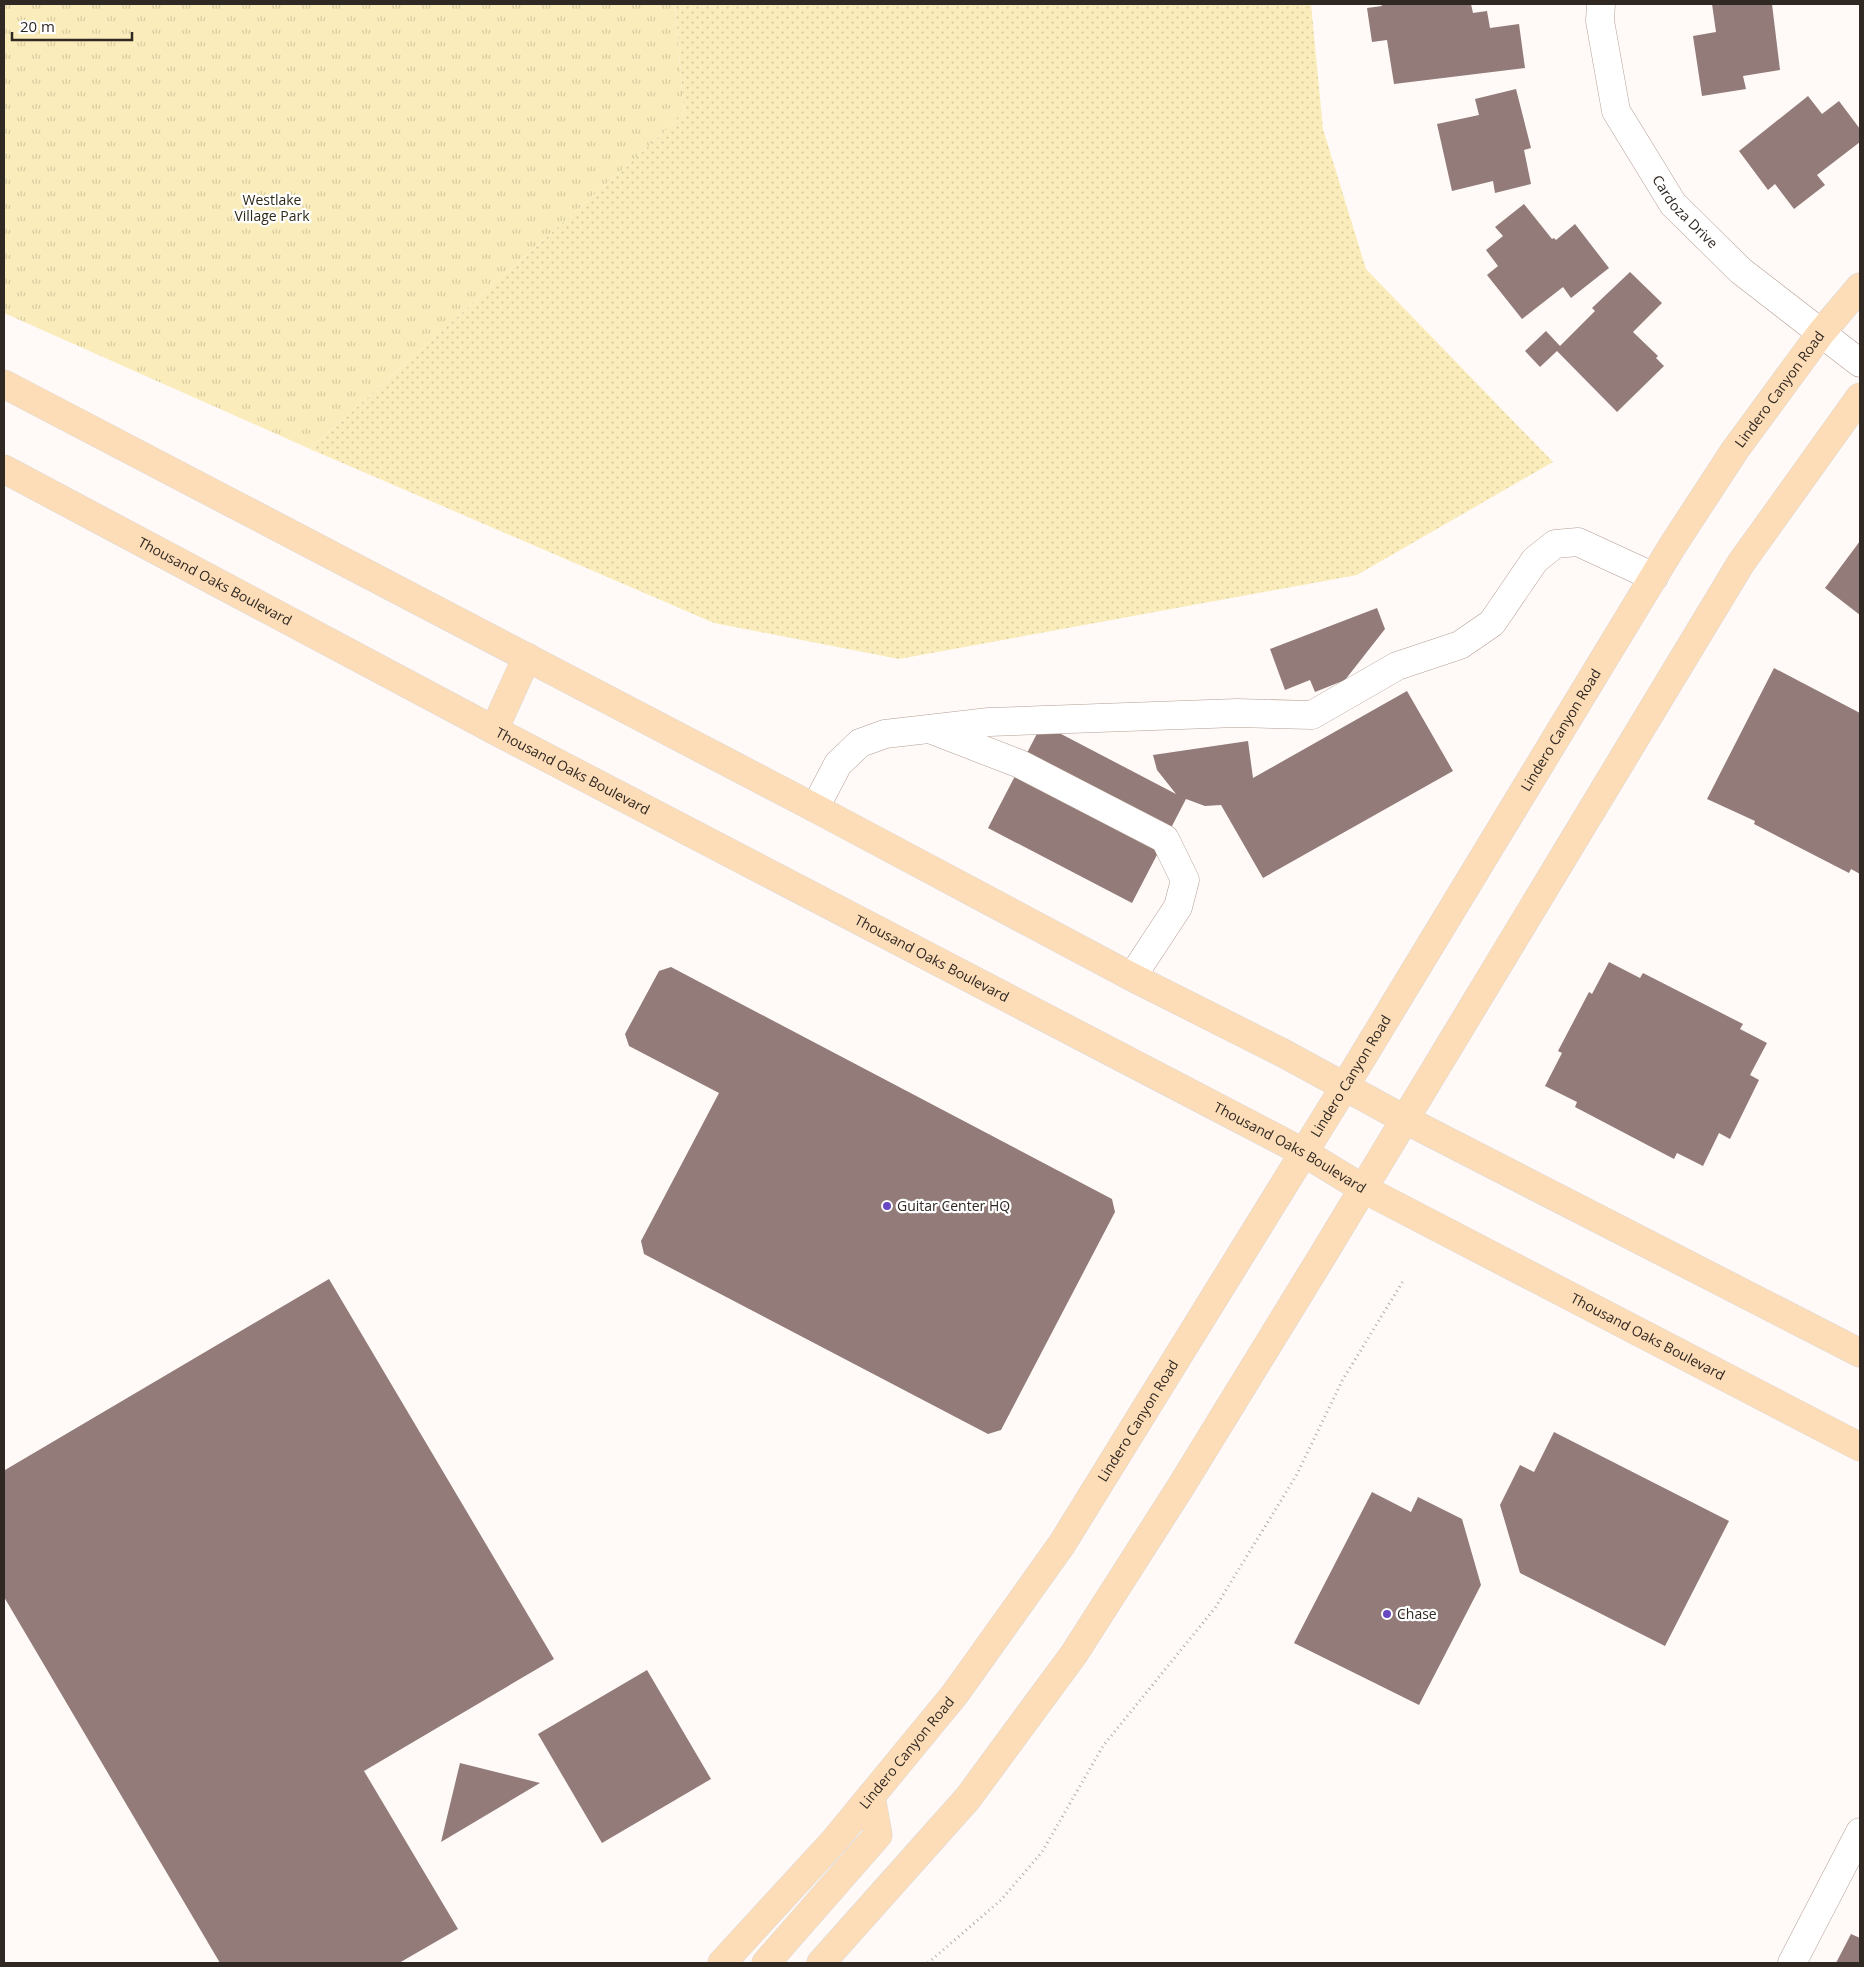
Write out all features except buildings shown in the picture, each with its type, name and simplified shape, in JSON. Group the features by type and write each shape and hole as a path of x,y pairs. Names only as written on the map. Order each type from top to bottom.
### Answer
{"main road":[{"name":"Lindero Canyon Road","path":"722,1963 871,1796 955,1694 1062,1544 1345,1086 1654,577 1735,450 1821,333 1860,287"},
{"path":"4,384 815,808 1132,977 1860,1353"},
{"path":"821,1963 968,1798 1074,1654 1180,1488 1741,564 1860,397"},
{"name":"Thousand Oaks Boulevard","path":"4,469 494,730 1303,1152 1362,1188 1860,1448"},
{"path":"494,730 528,658"},
{"path":"766,1963 878,1834 871,1796"}],"street":[{"name":"Cardoza Drive","path":"1601,4 1600,21 1616,111 1673,204 1741,271 1860,363"},
{"path":"815,808 838,764 860,743 885,734 989,722 1237,713 1312,715 1397,666 1460,645 1492,623 1535,560 1555,544 1578,542 1654,577"},
{"path":"928,729 1020,764 1164,839 1185,880 1178,907 1132,977"},
{"path":"1792,1963 1854,1859 1860,1832"}],"path":[{"path":"928,1963 1001,1900 1042,1852 1103,1746 1215,1608 1296,1476 1342,1381 1403,1281"}],"green space":[{"name":"Westlake Village Park","path":"4,4 675,4 684,114 310,449 4,313"},
{"path":"675,4 1311,4 1323,129 1366,269 1553,462 1357,575 899,659 714,623 310,449 684,114"}],"place":[{"name":"Guitar Center HQ","path":"887,1206"},
{"name":"Chase","path":"1387,1614"}]}
